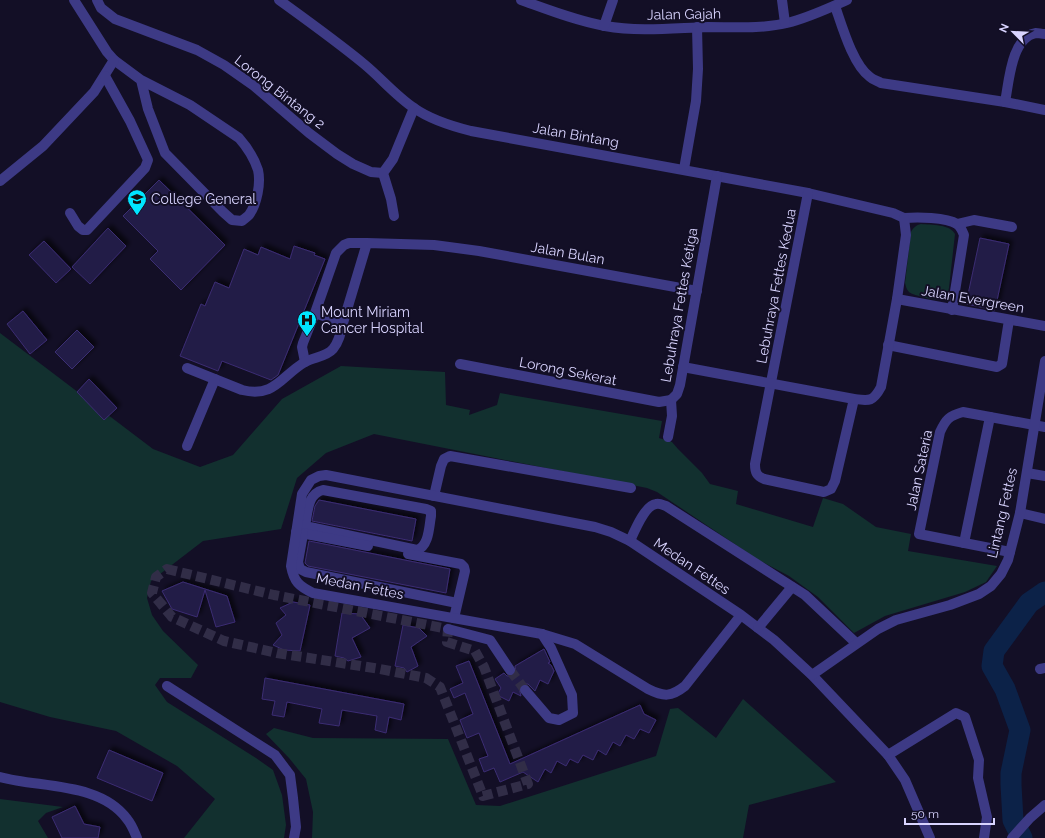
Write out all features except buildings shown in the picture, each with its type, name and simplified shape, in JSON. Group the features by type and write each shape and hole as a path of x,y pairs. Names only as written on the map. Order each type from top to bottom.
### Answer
{"street":[{"path":"74,0 114,60 140,80 190,105 239,138 244,144 252,156 258,171 258,189 254,203 248,215 242,221 232,220 165,153 148,109 140,80"},
{"name":"Lorong Bintang 2","path":"97,0 101,8 115,19 197,50 224,65 254,86 309,133 337,154 353,164 371,172 384,173"},
{"name":"Jalan Bintang","path":"278,0 323,31 365,64 414,108 438,121 471,130 808,193 893,213 904,218"},
{"name":"Jalan Gajah","path":"521,0 555,12 604,26 637,29 761,26 785,23 805,18 847,0"},
{"path":"604,26 613,0"},
{"path":"782,0 785,23"},
{"path":"834,6 851,49 860,66 870,77 881,83 1005,102 1045,110"},
{"path":"684,169 696,101 698,69 697,27"},
{"path":"1005,102 1014,53 1020,43 1028,36 1036,33 1045,34"},
{"path":"0,181 43,146 94,92 114,60"},
{"path":"70,213 78,226 83,230 88,230 145,168 148,160 130,121 105,76"},
{"path":"394,216 384,173 393,159 414,108"},
{"name":"Lebuhraya Fettes Ketiga","path":"668,437 672,416 671,400 677,394 680,385 717,176"},
{"name":"Lebuhraya Fettes Kedua","path":"808,193 755,464 757,476 764,480 824,492 830,489 835,481 854,399"},
{"path":"683,367 854,399 866,401 872,399 881,387 897,299 906,235 904,218 918,217 938,219 957,224 974,220 1012,228"},
{"path":"952,310 964,235 961,228 957,224"},
{"name":"Jalan Bulan","path":"305,362 302,347 303,343 336,253 344,245 349,243 434,246 479,251 696,291"},
{"path":"187,368 250,392 264,391 271,389 305,362 332,351 339,340 367,243"},
{"name":"Jalan Evergreen","path":"897,299 1045,326"},
{"path":"315,313 343,323"},
{"path":"888,345 997,367 1002,364 1009,320"},
{"name":"Lintang Fettes","path":"812,675 878,629 896,620 950,605 979,594 991,586 1000,574 1010,552 1020,514 1045,361"},
{"name":"Lorong Sekerat","path":"460,364 659,402 671,400"},
{"path":"187,446 215,379"},
{"name":"Jalan Sateria","path":"964,543 919,534 940,432 945,421 953,415 963,412 990,416 1045,428"},
{"path":"990,416 964,543 1010,552"},
{"path":"434,496 441,466 444,459 450,456 632,488"},
{"path":"1027,473 1045,476"},
{"name":"Medan Fettes","path":"741,615 685,686 677,692 667,695 657,694 575,644 542,634 313,593 305,589 298,584 293,575 292,566 300,533 302,494 311,480 319,476 326,475 595,527 630,541 741,615 774,640 812,675 888,755 905,780 930,838"},
{"path":"379,501 381,486"},
{"path":"323,490 379,501 431,511 425,544 422,548 417,550 305,526 311,498 317,492 323,490"},
{"path":"630,541 645,512 651,505 661,504 666,506 809,598 856,643"},
{"path":"1020,514 1045,519"},
{"path":"454,618 465,571 461,564 300,533 298,562 300,569 306,572 457,603"},
{"path":"758,628 792,586"},
{"path":"448,629 490,640 510,670"},
{"path":"525,690 549,718 559,720 573,713 572,695 551,648 542,634"},
{"path":"167,686 275,755 290,776 296,827 294,838"},
{"path":"888,755 956,713 965,717 979,760 978,778 987,817 984,838"},
{"path":"0,777 84,792 103,799 112,804 127,818 137,838"},
{"path":"1012,838 1030,818 1045,805"}],"green space":[{"path":"921,224 949,228 955,234 949,288 946,296 941,300 915,295 907,290 905,283 911,232 915,227"},
{"path":"0,333 153,449 200,467 233,455 282,399 341,366 445,372 446,405 470,410 469,415 497,405 500,393 662,421 659,438 672,442 702,473 710,484 738,491 736,504 813,527 823,498 843,504 876,527 911,534 908,551 997,566 986,582 965,592 885,616 854,633 818,597 789,576 757,559 657,492 647,488 374,434 326,453 297,478 281,529 203,541 151,581 147,598 152,615 163,631 198,665 191,678 160,678 155,685 167,702 273,770 282,795 286,825 284,838 184,838 215,799 177,766 116,731 50,717 0,702"},
{"path":"743,699 836,782 749,805 743,838 312,838 313,812 306,779 289,758 266,734 274,728 313,738 448,739 476,805 500,806 656,756 670,709 678,708 716,738"},
{"path":"0,799 63,807 46,813 38,821 48,838 0,838"}],"waterway":[{"path":"1022,838 1013,820 1011,785 1011,773 1020,730 1005,689 992,666 994,651 1029,603 1045,592"}],"tunnel":[{"path":"167,569 274,595 448,629 447,642 475,651 484,667 528,784 483,796 440,687 426,678 380,669 277,653 224,641 172,617 152,593 156,577 167,569"},
{"path":"510,670 525,690"}],"place":[{"name":"College General","path":"137,216"},
{"name":"Mount Miriam Cancer Hospital","path":"307,337"}]}
